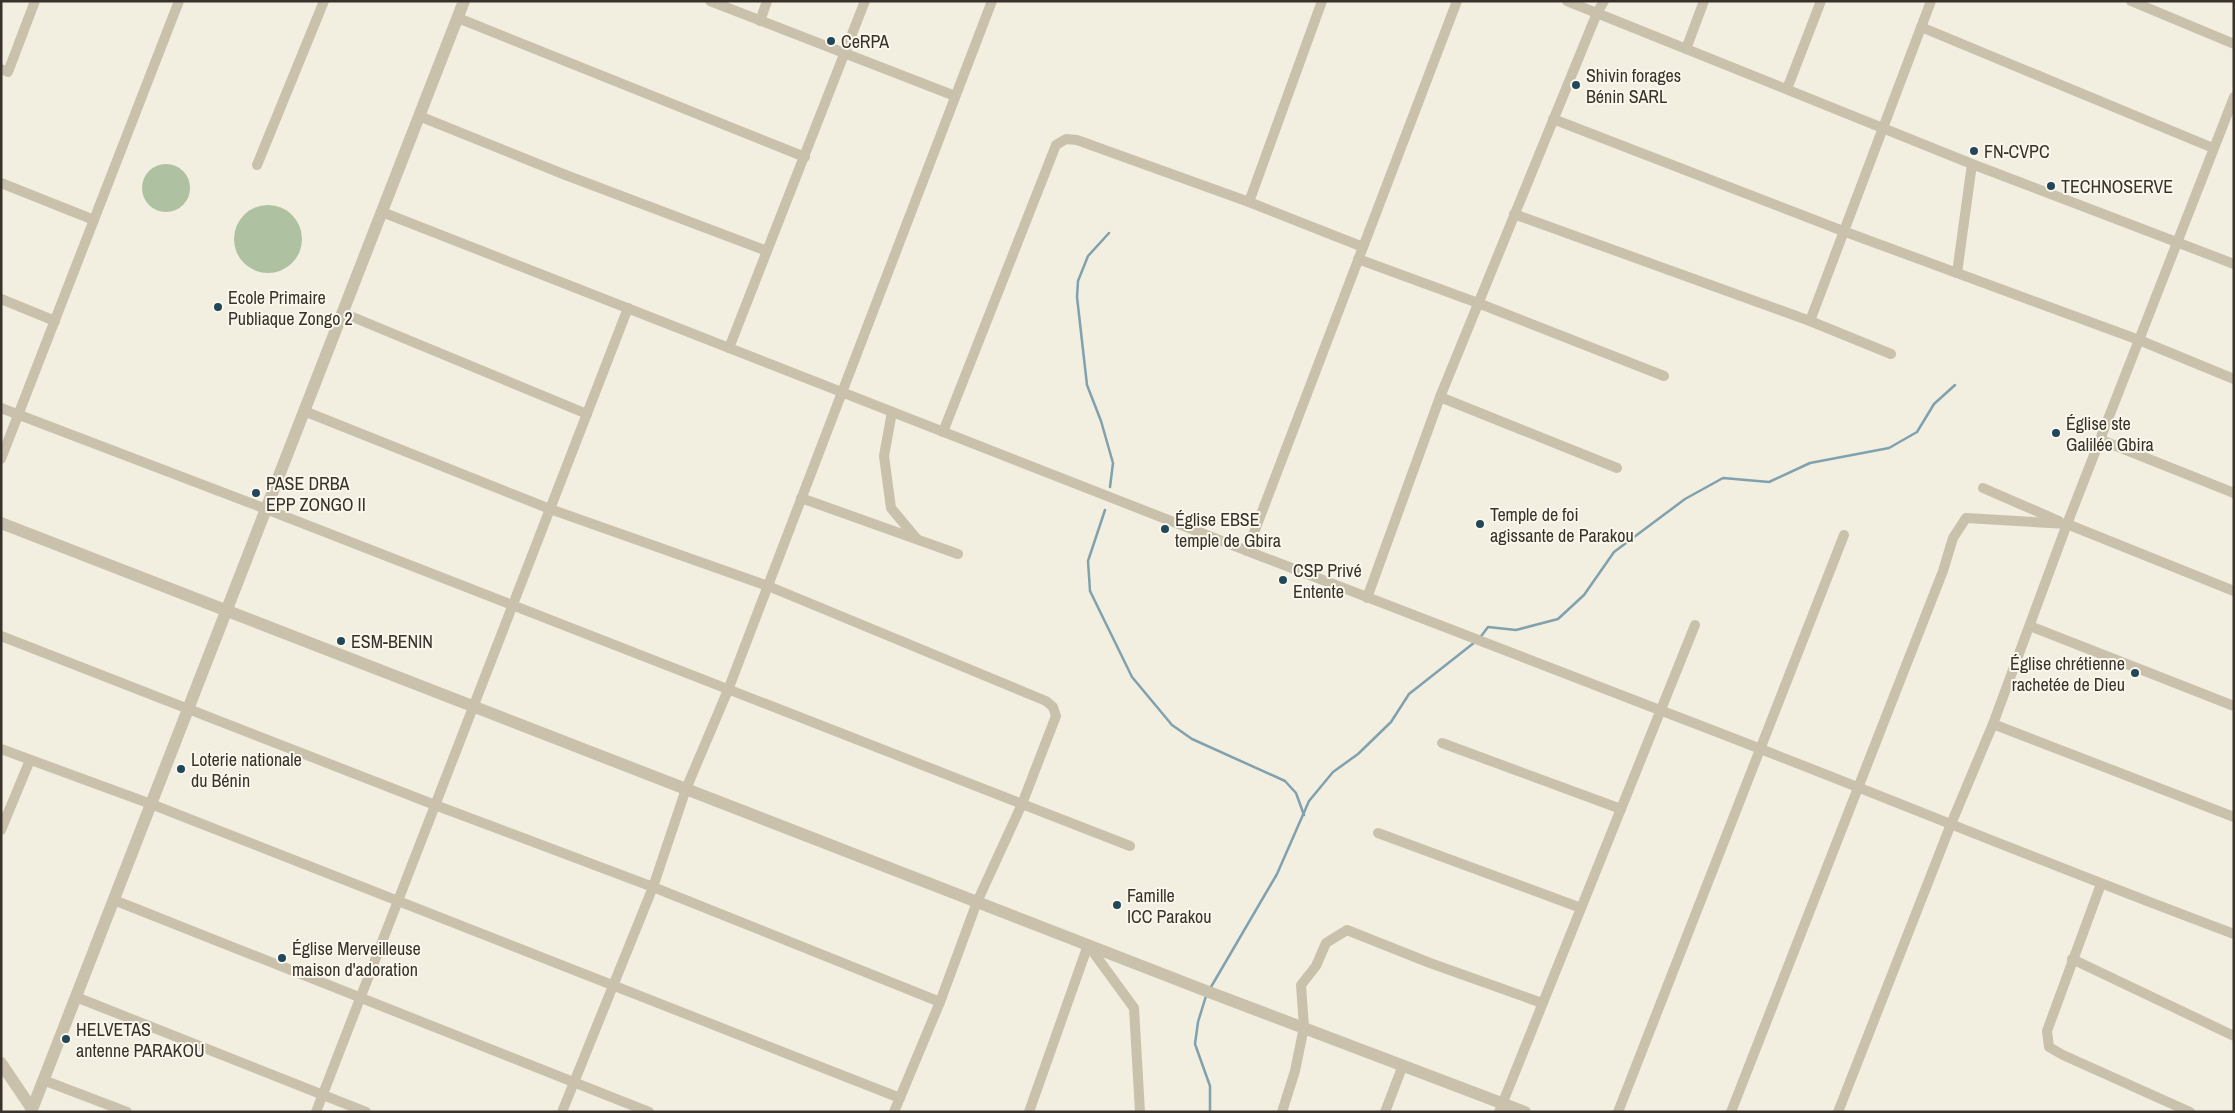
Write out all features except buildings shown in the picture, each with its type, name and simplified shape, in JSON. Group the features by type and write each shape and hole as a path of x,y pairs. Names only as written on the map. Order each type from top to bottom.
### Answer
{"street":[{"path":"1,69 8,72 35,1"},
{"path":"1,460 179,1"},
{"path":"257,165 324,1"},
{"path":"32,1111 464,1"},
{"path":"710,1 955,96"},
{"path":"760,20 767,1"},
{"path":"729,348 865,1"},
{"path":"562,1112 653,887 686,789 728,690 992,1"},
{"path":"1249,202 1322,1"},
{"path":"1247,551 1457,1"},
{"path":"1567,1 1972,164 2176,240 2234,264"},
{"path":"1367,598 1440,397 1553,119 1597,13 1604,1"},
{"path":"1686,49 1704,1"},
{"path":"1787,89 1821,1"},
{"path":"1810,321 1931,1"},
{"path":"2131,1 2234,44"},
{"path":"458,18 805,157"},
{"path":"1921,27 2213,148"},
{"path":"1838,1112 1951,824 1993,724 2067,524 2101,440 2176,240 2234,97"},
{"path":"419,116 563,174 767,251"},
{"path":"1553,119 1844,231 2138,340 2234,379"},
{"path":"943,432 1056,145 1066,139 1077,140 1249,202 1363,248"},
{"path":"1957,273 1972,164"},
{"path":"1,183 94,220"},
{"path":"382,212 1474,640 1661,710 2101,884 2234,934"},
{"path":"1514,214 1810,321 1892,354"},
{"path":"1358,259 1478,303 1664,376"},
{"path":"1,299 55,321"},
{"path":"316,1112 628,308"},
{"path":"343,313 586,414"},
{"path":"1440,397 1617,468"},
{"path":"1,408 266,509 1130,846"},
{"path":"304,411 550,509 768,586 1046,701 1053,707 1056,716 1022,804 977,902 940,1002 894,1112"},
{"path":"892,412 884,456 891,508 916,539"},
{"path":"2101,440 2234,493"},
{"path":"1983,488 2234,591"},
{"path":"802,498 958,554"},
{"path":"1731,1112 1943,571 1953,538 1966,518 2067,524"},
{"path":"1,523 1201,989 1403,1065 1501,1107 1524,1112"},
{"path":"1618,1112 1844,535"},
{"path":"1501,1107 1695,625"},
{"path":"2030,626 2234,706"},
{"path":"1,636 435,805 653,887 940,1002"},
{"path":"1993,724 2234,818"},
{"path":"1442,743 1621,808"},
{"path":"1,749 151,804 900,1098"},
{"path":"1,830 30,760"},
{"path":"1378,833 1581,908"},
{"path":"2101,884 2047,1031 2049,1047 2190,1112"},
{"path":"114,900 649,1112"},
{"path":"1282,1112 1295,1071 1304,1028 1302,985 1316,966 1326,943 1347,930 1542,1004"},
{"path":"1029,1112 1088,945"},
{"path":"1088,945 1134,1008 1140,1112"},
{"path":"2072,959 2234,1036"},
{"path":"76,997 366,1112"},
{"path":"1,1063 32,1111"},
{"path":"1385,1112 1403,1065"},
{"path":"43,1080 127,1112"}],"green space":[{"path":"161,164 171,164 180,168 186,174 189,179 189,197 180,208 171,212 161,212 152,208 146,202 142,193 142,183 146,174 152,168"},
{"path":"268,205 281,208 292,215 299,226 302,239 299,252 292,263 281,270 268,273 255,270 244,263 237,252 234,239 237,226 244,215 255,208"}],"waterway":[{"path":"1109,233 1088,256 1078,281 1077,297 1087,385 1101,421 1113,463 1110,487"},
{"path":"1479,639 1488,627 1516,630 1558,619 1584,595 1614,552 1685,499 1723,478 1769,482 1810,463 1889,448 1917,432 1934,404 1955,385"},
{"path":"1105,510 1088,561 1090,591 1132,677 1172,725 1192,739 1285,781 1296,793 1304,815"},
{"path":"1211,987 1277,874 1309,801 1333,772 1358,754 1391,722 1409,694 1475,642"},
{"path":"1206,996 1198,1022 1195,1044 1210,1086 1210,1112"}],"place":[{"name":"CeRPA","path":"831,41"},
{"name":"Shivin forages Bénin SARL","path":"1576,85"},
{"name":"FN-CVPC","path":"1974,151"},
{"name":"TECHNOSERVE","path":"2051,186"},
{"name":"Ecole Primaire Publiaque Zongo 2","path":"218,307"},
{"name":"Église ste Galilée Gbira","path":"2056,433"},
{"name":"PASE DRBA EPP ZONGO II","path":"256,493"},
{"name":"Temple de foi agissante de Parakou","path":"1480,524"},
{"name":"Église EBSE temple de Gbira","path":"1165,529"},
{"name":"CSP Privé Entente","path":"1283,580"},
{"name":"ESM-BENIN","path":"341,641"},
{"name":"Église chrétienne rachetée de Dieu","path":"2135,673"},
{"name":"Loterie nationale du Bénin","path":"181,769"},
{"name":"Famille ICC Parakou","path":"1117,905"},
{"name":"Église Merveilleuse maison d'adoration","path":"282,958"},
{"name":"HELVETAS antenne PARAKOU","path":"66,1039"}]}
